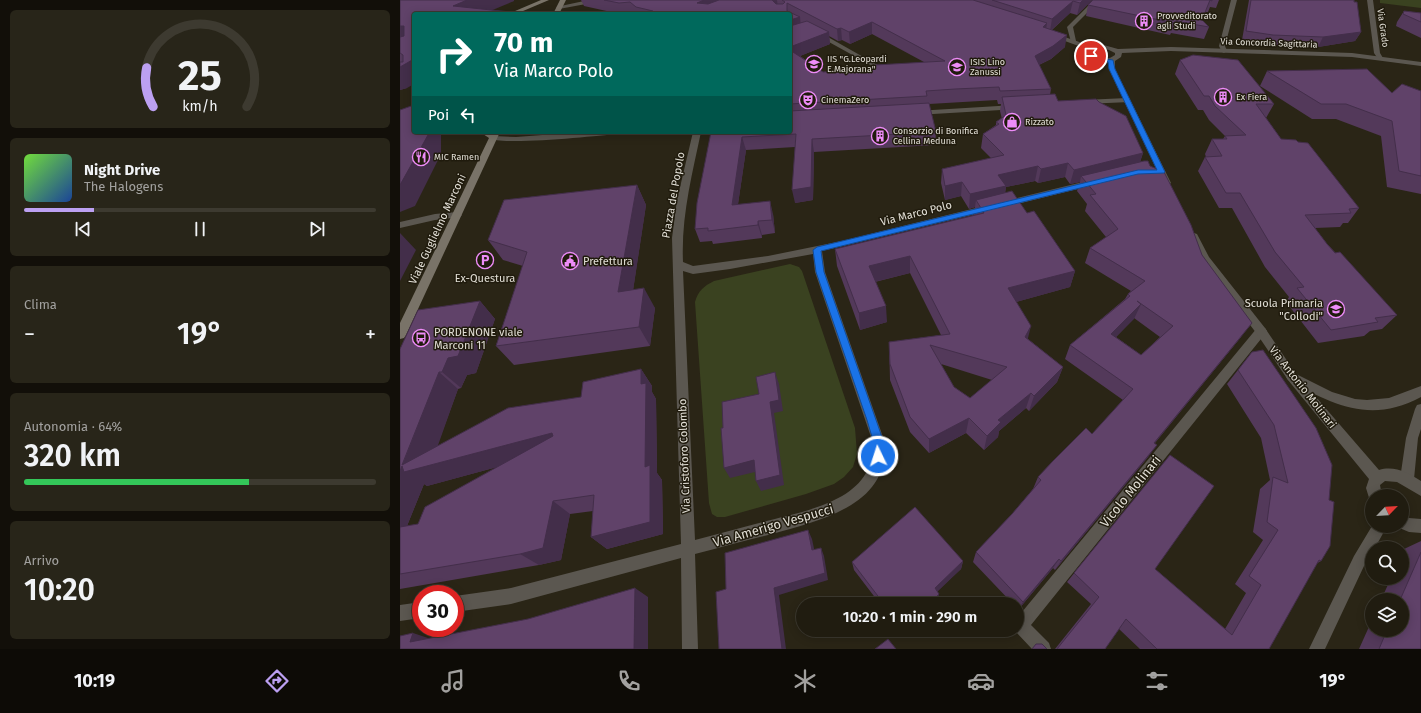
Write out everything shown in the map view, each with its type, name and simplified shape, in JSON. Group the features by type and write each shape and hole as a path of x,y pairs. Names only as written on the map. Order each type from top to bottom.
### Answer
{"main road":[{"path":"516,12 546,0"},
{"path":"557,12 563,0"},
{"name":"Viale Guglielmo Marconi","path":"400,336 495,135"}],"street":[{"path":"1073,41 1070,27 1097,0"},
{"path":"1224,51 1222,46 1234,0"},
{"name":"Via Grado","path":"1370,0 1377,53 1380,58"},
{"path":"559,7 584,3"},
{"path":"803,26 878,67"},
{"path":"792,35 810,29"},
{"path":"1044,32 1091,48 1104,46 1117,51 1119,53 1118,58 1099,60 1088,52 1091,48"},
{"name":"Via Concordia Sagittaria","path":"1117,51 1171,49 1352,55 1421,64"},
{"path":"1110,60 1112,69 1127,100 1157,172 1171,192"},
{"path":"1078,103 1127,100"},
{"path":"907,114 1024,107"},
{"path":"495,135 516,139 585,134"},
{"name":"Piazza del Popolo","path":"677,263 677,238 682,200 697,134"},
{"name":"Via Marco Polo","path":"677,263 693,270 759,261 817,250 1100,181"},
{"path":"400,225 436,217 457,215"},
{"name":"Via Antonio Molinari","path":"1188,225 1205,259 1261,331 1292,376 1377,478"},
{"name":"Via Amerigo Vespucci","path":"464,603 511,596 812,516 839,506 858,494 872,476 878,456 877,437 820,272 817,250"},
{"name":"Via Cristoforo Colombo","path":"677,263 688,549 690,649"},
{"name":"Vicolo Molinari","path":"1043,649 1021,625 1261,331"},
{"path":"1292,376 1333,398 1365,405 1382,405 1408,399 1421,391"},
{"path":"1407,479 1412,438 1421,409"},
{"path":"1373,489 1374,483 1377,478 1384,475 1397,475 1407,479 1421,489"},
{"path":"1409,525 1421,526"},
{"path":"1317,649 1359,561 1376,533"},
{"path":"400,613 412,611"}],"green space":[{"path":"1380,0 1421,0 1421,8 1380,3"},
{"path":"790,264 799,267 802,271 855,428 857,454 853,467 844,477 834,484 806,494 725,517 717,517 712,514 709,503 695,302 702,289 714,281"}],"building":[{"path":"400,0 467,0 453,6 510,12 412,12 412,60 400,67 400,62 403,62 403,55 400,53 400,37 404,36 404,26 400,26"},
{"name":"ISIS Lino Zanussi","path":"604,0 704,0 697,3 708,4 719,0 772,0 776,4 783,4 785,2 782,0 973,0 1047,23 1043,27 1067,35 1053,46 1035,56 1051,89 1000,91 999,87 955,89 926,91 927,96 792,104 792,51 823,72 875,69 875,65 945,61 872,22 849,32 841,28 837,29 787,3 787,11 789,12 653,12 636,7 630,2 619,3"},
{"path":"992,0 1083,0 1080,3 1073,1 1052,19"},
{"path":"1093,0 1210,0 1202,20 1209,27 1175,21 1174,23 1088,5"},
{"path":"1251,0 1354,0 1354,2 1357,2 1361,32 1323,37 1273,35 1246,31"},
{"path":"1404,11 1421,13 1421,22 1403,14"},
{"name":"ISIS Lino Zanussi","path":"792,13 800,17 792,19"},
{"path":"807,21 829,32 792,46 792,25"},
{"path":"1193,55 1238,60 1274,104 1256,104 1281,139 1296,140 1298,142 1308,143 1359,208 1349,209 1351,213 1305,215 1335,253 1340,252 1397,315 1375,318 1378,322 1331,330 1297,288 1304,287 1275,252 1240,193 1226,193 1205,157 1222,156 1212,139 1227,139 1225,136 1246,135 1215,106 1209,96 1204,96 1180,60"},
{"path":"1367,69 1392,93 1402,84 1421,91 1421,176 1399,171 1392,121 1346,104 1321,104 1267,71"},
{"path":"1055,94 1058,101 1096,99 1126,116 1143,153 1074,170 1068,163 1041,169 1038,166 998,175 1006,186 970,194 962,182 945,186 942,169 1004,155 983,134 999,124 996,122 1006,115 1002,97"},
{"path":"929,103 936,132 812,139 811,187 792,190 796,134 742,137 732,205 770,201 772,220 758,221 758,225 708,231 708,228 695,229 697,203 711,134 792,134 792,111"},
{"path":"412,106 412,134 428,135 400,185 400,110"},
{"path":"1144,161 1148,161 1150,166 1164,172 1191,225 1202,255 1252,323 1154,443 1157,445 1061,561 1059,559 1024,601 1024,597 1018,597 976,552 1012,514 1041,480 1038,477 1052,462 1086,428 1092,434 1133,389 1070,345 1130,296 1128,294 1145,281 1090,248 1118,229 1090,195 1096,194 1081,176","holes":["1137,301 1173,326 1141,355 1111,334 1141,304"]},
{"path":"637,185 618,292 644,288 639,327 496,346 527,252 488,240 504,200"},
{"path":"1012,191 1027,213 1034,211 1075,271 1008,288 1031,326 1025,337 1063,367 1034,396 1031,393 998,420 1001,422 987,436 969,418 929,439 910,417 890,364 889,342 950,334 910,256 869,266 886,306 859,313 835,249 984,213 976,200","holes":["930,345 1007,367 970,398 954,387"]},
{"path":"480,301 458,356 448,358 442,372 439,372 402,465 508,408 581,397 583,382 641,369 641,384 646,383 645,467 650,465 650,522 591,537 594,495 553,501 543,548 520,554 400,574 400,527 418,524 425,507 553,436 552,433 404,472 402,466 400,471 400,349 418,310"},
{"path":"1263,350 1316,428 1332,465 1329,500 1334,502 1330,546 1321,561 1319,560 1269,649 1157,649 1126,619 1105,649 1057,649 1099,597 1074,573 1170,455 1214,486 1155,569 1232,635 1261,585 1249,576 1278,530 1267,522 1273,477 1288,483 1274,425 1238,370 1252,352"},
{"path":"775,372 779,400 770,402 780,475 756,481 754,460 724,468 721,428 723,428 722,402 759,394 756,377"},
{"path":"915,507 963,561 935,588 939,594 936,597 879,597 852,562"},
{"path":"808,530 812,550 821,548 825,573 774,588 782,649 719,649 716,592 726,589 725,553"},
{"path":"1421,552 1421,649 1379,649 1384,637 1409,637 1409,593 1403,593 1407,585 1409,585 1409,579"},
{"path":"635,588 634,649 400,649 400,636 412,633 410,642 436,637 464,637 464,631 528,619"},
{"path":"888,639 896,649 875,649"},
{"path":"1036,644 1042,644 1047,649 1032,649"}],"place":[{"name":"Provveditorato agli Studi","path":"1144,21"},
{"name":"IIS \"G.Leopardi E.Majorana\"","path":"814,64"},
{"name":"ISIS Lino Zanussi","path":"957,67"},
{"name":"Ex Fiera","path":"1223,97"},
{"name":"CinemaZero","path":"808,100"},
{"name":"Rizzato","path":"1012,122"},
{"name":"Consorzio di Bonifica Cellina Meduna","path":"880,136"},
{"name":"MIC Ramen","path":"421,157"},
{"name":"Ex-Questura","path":"485,260"},
{"name":"Prefettura","path":"570,261"},
{"name":"Scuola Primaria \"Collodi\"","path":"1336,309"},
{"name":"PORDENONE viale Marconi 11","path":"421,338"}],"route":[{"path":"878,456 877,437 872,420 820,272 816,255 817,250 1138,172 1161,172 1112,69 1110,60 1099,60 1091,56"}]}
